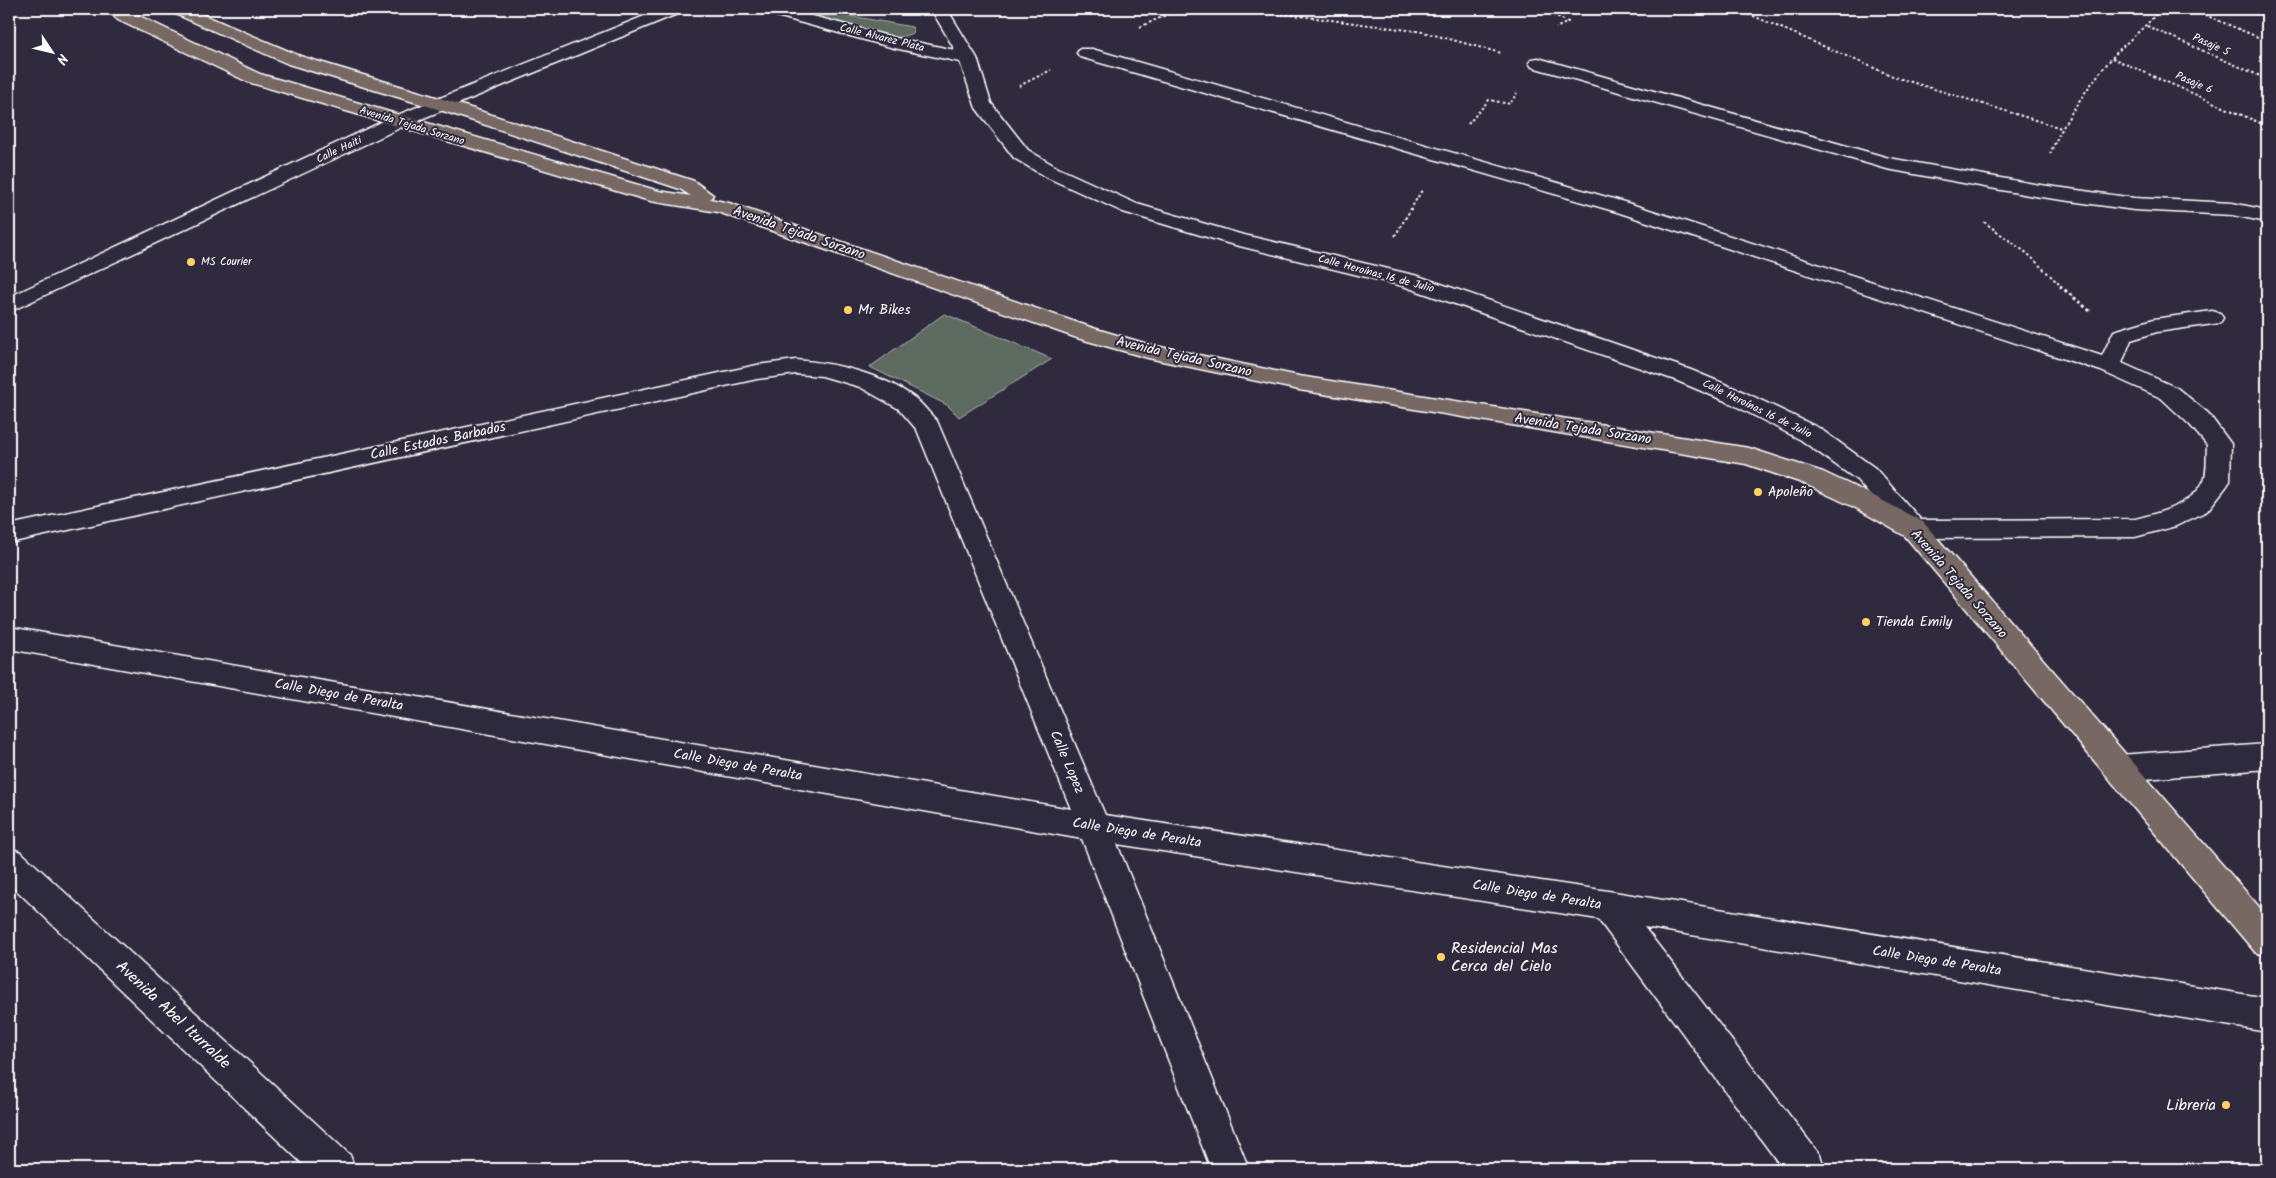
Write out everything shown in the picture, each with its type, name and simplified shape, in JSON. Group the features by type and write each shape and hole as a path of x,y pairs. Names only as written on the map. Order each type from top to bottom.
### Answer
{"main road":[{"name":"Avenida Tejada Sorzano","path":"114,9 147,28 254,78 397,122 657,197 722,206 1085,333 1148,351 1299,383 1750,456 1814,478 1863,501 1914,529 2267,941"},
{"name":"Avenida Tejada Sorzano","path":"177,9 294,60 440,104 687,185 722,206"}],"street":[{"name":"Calle Haiti","path":"9,305 397,122 676,9"},
{"name":"Calle Alvarez Plata","path":"768,9 894,42 968,58"},
{"name":"Calle Heroínas 16 de Julio","path":"939,9 968,58 982,104 1020,154 1051,172 1130,208 1234,238 1410,281 1683,375 1762,410 1810,434 1866,474 1914,529"},
{"path":"1086,53 1441,153 1624,208 2109,366 2169,392 2199,419 2219,444 2217,481 2198,506 2167,520 2135,528 1914,529"},
{"path":"1538,63 1886,163 2034,190 2134,204 2232,209 2267,216"},
{"path":"2109,366 2122,336 2154,326 2212,318"},
{"name":"Calle Estados Barbados","path":"9,534 757,372 796,367 823,369 868,382"},
{"name":"Calle Lopez","path":"868,382 906,404 928,427 1094,827 1230,1169"},
{"name":"Calle Diego de Peralta","path":"9,638 1094,827 1608,906 2267,1015"},
{"path":"2120,768 2267,756"},
{"name":"Avenida Abel Iturralde","path":"9,862 336,1169"},
{"path":"1608,906 1806,1169"}],"path":[{"path":"1247,9 1423,32 1538,63"},
{"path":"1728,9 1751,15 1895,77 2061,128"},
{"path":"2034,190 2061,128 2112,58 2147,26 2160,9"},
{"path":"2191,9 2267,41"},
{"name":"Pasaje 5","path":"2147,26 2267,79"},
{"name":"Pasaje 6","path":"2112,58 2267,126"},
{"path":"1441,153 1489,100 1510,104 1518,91 1503,74 1538,63"},
{"path":"1410,281 1413,254 1392,240 1426,183"},
{"path":"1979,219 2028,254 2046,274 2122,336"}],"green space":[{"path":"778,9 812,9 912,27 914,33 894,39"},
{"path":"944,314 1052,359 959,417 947,405 870,367"}],"place":[{"name":"MS Courier","path":"191,262"},
{"name":"Mr Bikes","path":"848,310"},
{"name":"Apoleño","path":"1758,492"},
{"name":"Tienda Emily","path":"1866,622"},
{"name":"Residencial Mas Cerca del Cielo","path":"1441,957"},
{"name":"Libreria","path":"2226,1105"}]}
